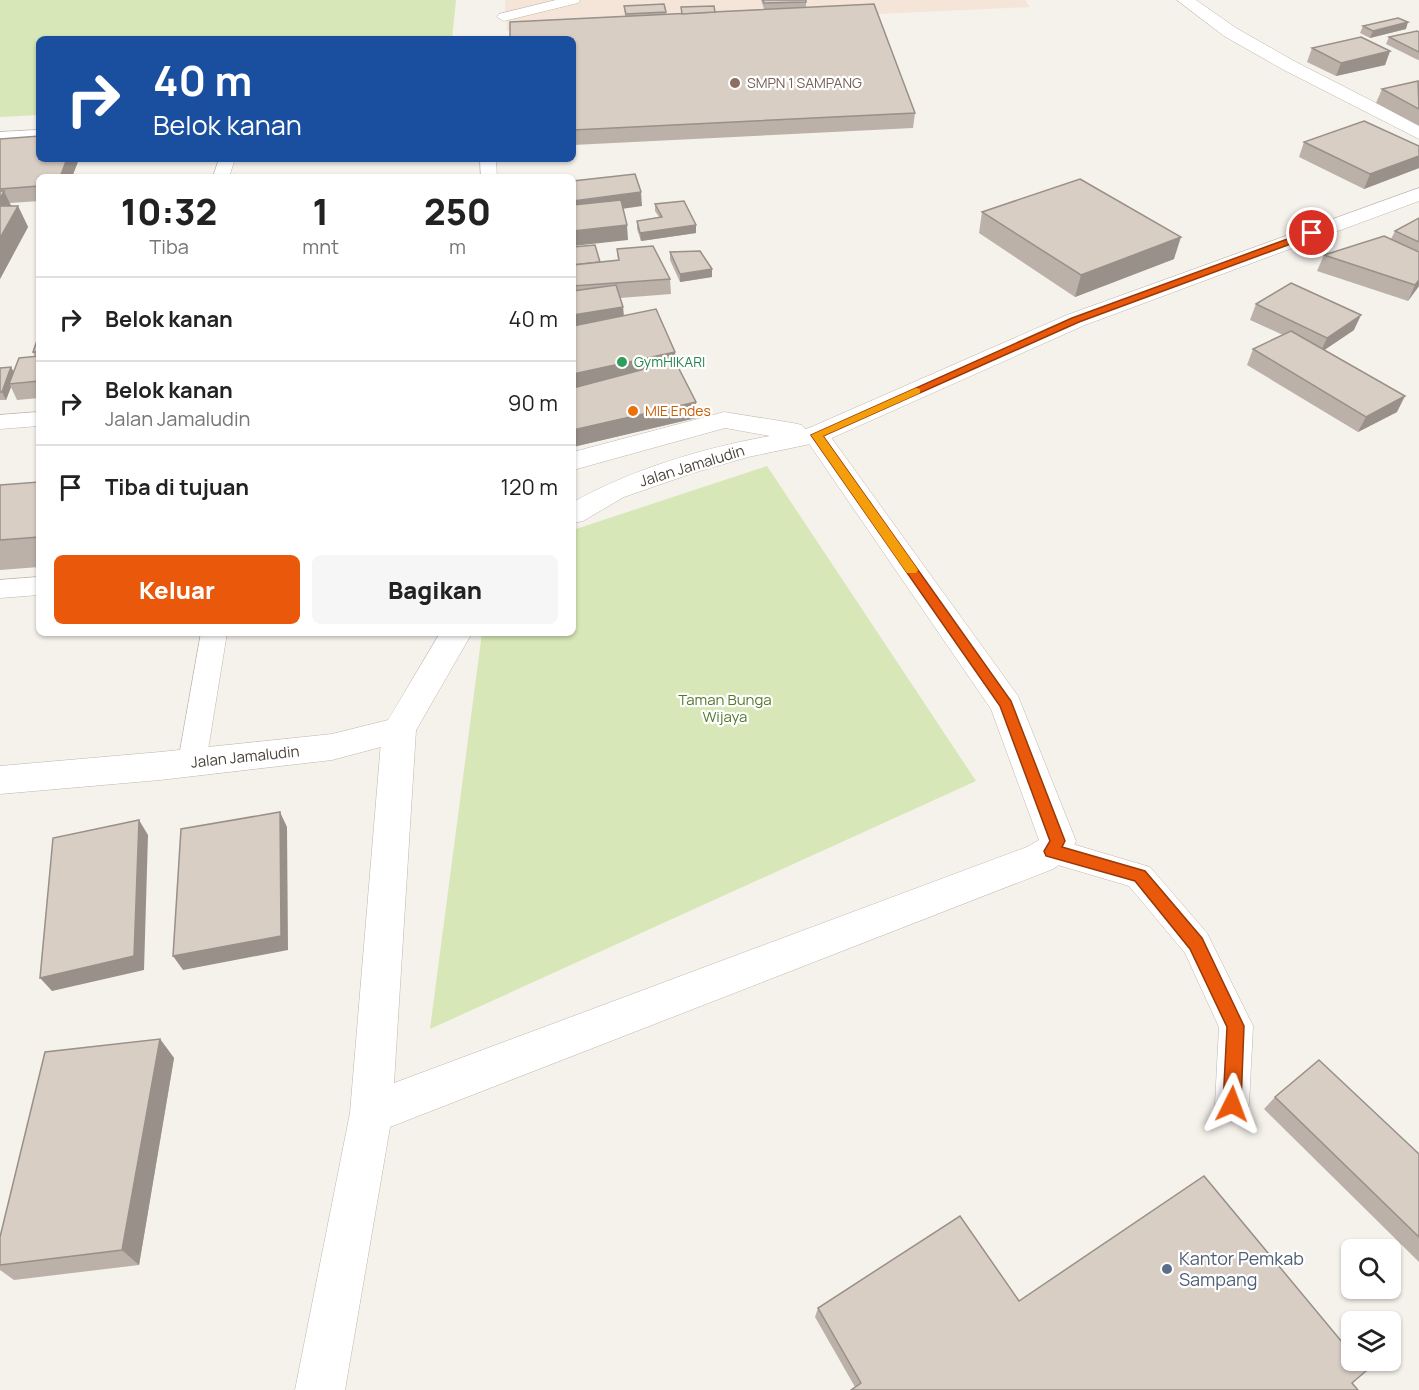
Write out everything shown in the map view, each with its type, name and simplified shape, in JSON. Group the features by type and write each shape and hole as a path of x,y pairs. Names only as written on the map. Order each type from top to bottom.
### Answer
{"street":[{"path":"1185,0 1230,32 1288,65 1419,133"},
{"name":"Jalan Jamaludin","path":"576,511 614,491 682,467 744,449 816,435 1076,320 1419,194"},
{"name":"Jalan Jamaludin","path":"576,460 724,420 816,435"},
{"path":"371,1113 1040,858 1052,851 1058,841 1006,705 816,435"},
{"path":"320,1390 371,1113 399,730 421,696 448,640"},
{"name":"Jalan Jamaludin","path":"0,780 332,747 399,730"}],"lane":[{"path":"504,0 504,33"},
{"path":"504,17 573,0"},
{"path":"0,137 36,135"},
{"path":"0,422 36,419"},
{"path":"0,589 36,586"},
{"path":"192,762 213,636"},
{"path":"1052,851 1140,876 1196,944 1236,1026 1232,1104"}],"shaded area":[{"path":"505,0 761,0 764,9 803,0 1025,0 1030,7 507,31"}],"green space":[{"path":"0,0 456,0 452,36 36,36 36,115 0,117"},
{"name":"Taman Bunga Wijaya","path":"767,466 976,781 430,1029 482,636 576,636 576,529"}],"building":[{"path":"763,0 806,0 806,2 764,3"},
{"path":"664,4 666,12 626,14 624,6"},
{"name":"SMPN 1 SAMPANG","path":"874,4 915,113 576,130 576,36 510,36 510,22"},
{"path":"714,6 715,12 682,14 681,7"},
{"path":"1398,18 1408,22 1373,31 1363,26"},
{"path":"1419,32 1419,52 1389,37"},
{"path":"1361,37 1390,51 1341,63 1312,48"},
{"path":"1418,81 1419,109 1382,89"},
{"path":"1364,121 1419,146 1419,156 1370,174 1304,142"},
{"path":"36,136 36,162 66,162 61,174 36,174 36,186 0,189 0,139"},
{"path":"635,174 641,192 576,201 576,181"},
{"path":"1080,179 1181,237 1081,275 982,212"},
{"path":"621,200 627,225 576,231 576,205"},
{"path":"684,201 696,225 640,233 637,221 662,217 655,204"},
{"path":"0,206 18,206 0,238"},
{"path":"1419,218 1419,242 1395,231"},
{"path":"1384,236 1419,252 1419,280 1415,285 1324,255"},
{"path":"595,245 600,262 576,265 576,247"},
{"path":"653,246 670,279 576,286 576,265 619,260 617,249"},
{"path":"700,251 712,269 680,274 670,252"},
{"path":"1291,283 1361,315 1327,338 1256,304"},
{"path":"616,285 623,307 576,315 576,291"},
{"path":"656,309 675,352 576,373 576,325"},
{"path":"1291,331 1405,396 1366,417 1253,349"},
{"path":"36,356 36,381 9,384 19,358"},
{"path":"675,361 696,402 576,429 576,387"},
{"path":"11,367 2,392 0,392 0,368"},
{"path":"36,482 36,537 0,540 0,485"},
{"path":"280,812 281,936 173,956 181,829"},
{"path":"139,820 134,956 40,978 53,838"},
{"path":"160,1039 122,1250 0,1265 0,1237 45,1052"},
{"path":"1319,1060 1419,1154 1419,1237 1275,1097"},
{"name":"Kantor Pemkab Sampang","path":"1204,1176 1341,1341 1341,1371 1366,1371 1352,1383 1358,1390 851,1390 861,1383 818,1308 960,1216 1019,1301"}],"slow traffic":[{"path":"911,570 816,435 916,391"}],"place":[{"name":"SMPN 1 SAMPANG","path":"735,83"},
{"name":"GymHIKARI","path":"622,362"},
{"name":"MIE Endes","path":"633,411"},
{"name":"Kantor Pemkab Sampang","path":"1167,1269"}],"route":[{"path":"1232,1104 1236,1026 1196,944 1140,876 1052,851 1058,841 1006,705 816,435 1076,320 1312,233"}]}
